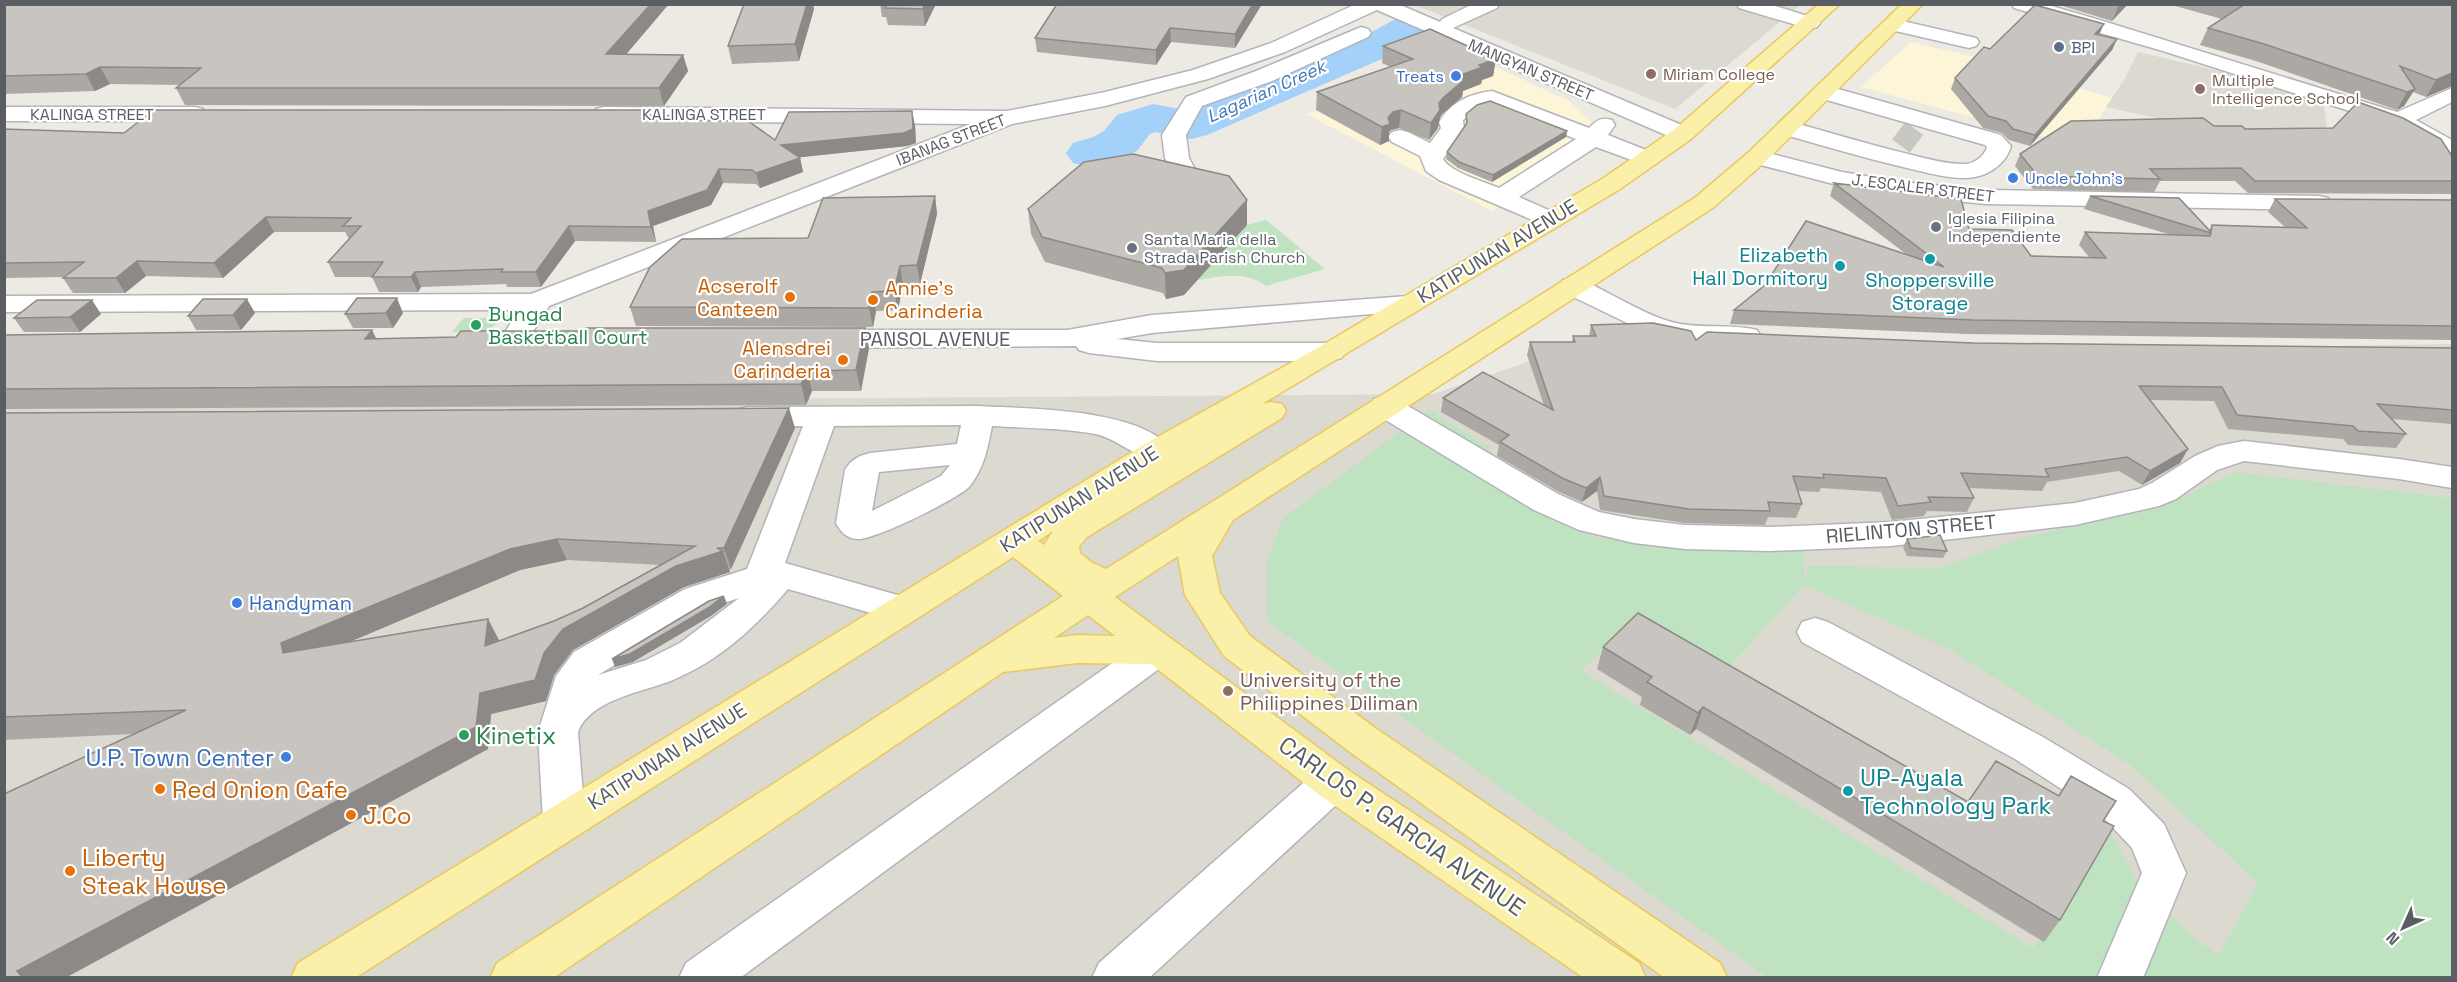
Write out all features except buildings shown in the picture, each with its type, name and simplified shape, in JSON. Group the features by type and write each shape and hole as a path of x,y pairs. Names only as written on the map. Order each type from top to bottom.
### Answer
{"main road":[{"name":"KATIPUNAN AVENUE","path":"314,978 1156,451 1331,352 1648,159 1690,128 1831,4"},
{"path":"513,978 1102,588 1705,202 1757,157 1914,4"},
{"path":"1102,588 1094,576 1079,571 1063,558 1061,544 1075,529 1501,274 1523,257 1547,222"},
{"path":"1222,510 1195,556 1203,595 1237,645 1364,741 1704,978"},
{"name":"CARLOS P. GARCIA AVENUE","path":"1013,539 1102,588 1158,650 1333,782 1623,978"},
{"path":"996,659 1077,649 1158,650"}],"street":[{"name":"IBANAG STREET","path":"535,302 1007,118 1080,106 1156,88 1266,52 1374,4"},
{"path":"1449,23 1490,4"},
{"path":"1746,4 1810,22"},
{"path":"2021,4 2111,28 2246,70 2397,121 2421,131 2452,150"},
{"path":"1354,52 1393,17"},
{"path":"1186,175 1177,158 1179,127 1194,102 1319,53 1393,17"},
{"name":"MANGYAN STREET","path":"1393,17 1449,23 1690,128"},
{"name":"MANGYAN STREET","path":"1393,17 1592,96 1690,128"},
{"path":"1894,25 1969,42"},
{"path":"1787,128 1867,151 1895,151 1929,166 1964,171 1975,170 1997,154 1999,146 1993,140 1919,122 1824,92"},
{"path":"2397,121 2452,94"},
{"path":"1500,198 1543,161 1593,138 1605,124 1603,113 1592,96"},
{"path":"1476,136 1453,128 1450,122 1456,112 1478,101 1492,98 1648,159"},
{"name":"KALINGA STREET","path":"4,114 219,114"},
{"name":"KALINGA STREET","path":"578,114 1007,118"},
{"path":"1453,128 1431,161 1448,175 1547,222"},
{"path":"1400,137 1434,154"},
{"path":"1841,179 1867,151"},
{"name":"J. ESCALER STREET","path":"1757,157 1841,179 1902,189 1986,197 2336,203"},
{"path":"1573,286 1660,328 1687,333 1769,337"},
{"path":"4,303 535,302 535,307 504,337 552,337"},
{"name":"PANSOL AVENUE","path":"791,339 1067,339 1152,324 1408,304"},
{"name":"PANSOL AVENUE","path":"1067,339 1127,350 1157,352 1331,352"},
{"name":"RIELINTON STREET","path":"1385,406 1546,502 1582,518 1634,531 1685,537 1770,539 1891,534 2075,514 2147,498 2164,491 2206,463 2229,453 2244,451 2399,469 2452,478"},
{"path":"716,417 979,415 1098,424 1125,433 1156,451"},
{"path":"969,453 979,415"},
{"path":"564,820 558,732 565,714 598,690 659,670 693,653 747,612 771,576 822,416"},
{"path":"771,576 799,578 902,609"},
{"path":"1815,632 2030,748 2114,801 2149,837 2164,873 2120,978"},
{"path":"702,978 1158,650"},
{"path":"1115,978 1333,782"}],"shaded area":[{"name":"Miriam College","path":"1415,5 1800,5 1794,10 1784,8 1772,17 1782,20 1675,109"},
{"path":"1911,42 1980,58 2112,98 2082,147 1861,87"},
{"name":"Multiple Intelligence School","path":"2138,52 2232,74 2323,101 2327,126 2317,140 2257,140 2106,107 2124,80"},
{"path":"1468,54 1569,101 1596,126 1576,162 1492,211 1306,114"},
{"name":"University of the Philippines Diliman","path":"2452,344 2452,977 5,977 4,404 1434,394 1530,361"}],"green space":[{"path":"1266,220 1325,269 1266,286 1242,276 1198,280 1247,225"},
{"name":"Bungad Basketball Court","path":"464,318 500,318 489,332 452,332"},
{"path":"1429,410 1491,448 1478,473 1596,538 1673,529 1805,546 1804,582 1809,566 1939,568 2028,536 2156,509 2236,472 2452,498 2452,977 1767,977 1267,621 1267,562 1283,518","holes":["1804,585 1951,650 2129,764 2258,883 2219,955 2194,938 2139,885 2111,833 2033,948 1581,671 1636,617 1730,666"]}],"waterway":[{"name":"Lagarian Creek","path":"1090,153 1115,144 1133,125 1153,118 1191,125 1383,43 1413,26"}],"tunnel":[{"path":"1901,146 1916,126"}],"place":[{"name":"BPI","path":"2059,47"},
{"name":"Miriam College","path":"1651,74"},
{"name":"Treats","path":"1456,76"},
{"name":"Multiple Intelligence School","path":"2200,89"},
{"name":"Uncle John's","path":"2013,178"},
{"name":"Iglesia Filipina Independiente","path":"1936,227"},
{"name":"Santa Maria della Strada Parish Church","path":"1132,248"},
{"name":"Shoppersville Storage","path":"1930,259"},
{"name":"Elizabeth Hall Dormitory","path":"1840,266"},
{"name":"Acserolf Canteen","path":"790,297"},
{"name":"Annie's Carinderia","path":"873,300"},
{"name":"Bungad Basketball Court","path":"476,325"},
{"name":"Alensdrei Carinderia","path":"843,360"},
{"name":"Handyman","path":"237,603"},
{"name":"University of the Philippines Diliman","path":"1228,691"},
{"name":"Kinetix","path":"464,735"},
{"name":"U.P. Town Center","path":"286,757"},
{"name":"Red Onion Cafe","path":"160,789"},
{"name":"UP-Ayala Technology Park","path":"1848,791"},
{"name":"J.Co","path":"351,815"},
{"name":"Liberty Steak House","path":"70,871"}]}
